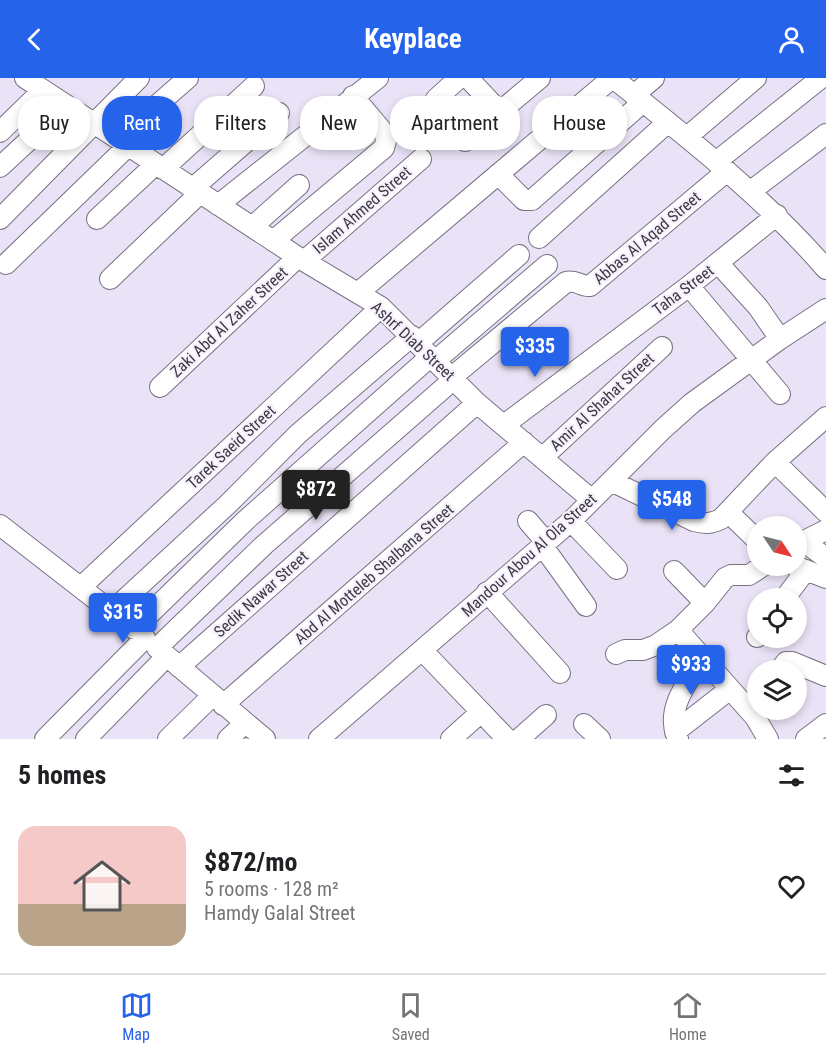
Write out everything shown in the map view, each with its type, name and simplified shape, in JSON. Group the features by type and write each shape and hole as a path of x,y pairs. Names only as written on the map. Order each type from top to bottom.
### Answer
{"street":[{"name":"Ashrf Diab Street","path":"26,78 52,96"},
{"path":"0,219 139,78"},
{"path":"167,96 188,78"},
{"path":"353,96 378,78"},
{"path":"439,96 459,78"},
{"path":"468,78 485,96"},
{"path":"518,96 540,78"},
{"path":"359,292 612,78 687,136 751,191 777,215 826,269"},
{"path":"498,174 524,200 532,200 639,99 654,78"},
{"path":"687,136 756,78"},
{"name":"Abbas Al Aqad Street","path":"156,648 264,545 453,378 566,282 576,281 590,286 821,78"},
{"path":"97,219 254,86"},
{"path":"0,132 43,90"},
{"name":"Ashrf Diab Street","path":"90,121 102,129"},
{"path":"539,238 668,122"},
{"path":"273,241 384,148 386,134 378,125"},
{"path":"751,191 826,134"},
{"path":"218,205 300,139"},
{"path":"0,167 18,150"},
{"path":"6,264 119,150"},
{"name":"Ashrf Diab Street","path":"134,150 301,259 381,307 477,403 592,500"},
{"path":"110,279 239,150"},
{"name":"Islam Ahmed Street","path":"301,259 421,159"},
{"path":"252,227 299,185"},
{"name":"Taha Street","path":"504,425 689,286 777,215"},
{"path":"86,739 156,648 246,520 519,255"},
{"name":"Zaki Abd Al Zaher Street","path":"160,387 301,259"},
{"path":"718,263 758,307 780,339"},
{"path":"112,611 227,505 298,435 547,265"},
{"path":"689,286 780,394"},
{"name":"Tarek Saeid Street","path":"82,586 381,307"},
{"name":"Mandour Abou Al Ola Street","path":"319,739 571,521 692,404 780,339 826,309"},
{"name":"Amir Al Shahat Street","path":"542,458 662,347"},
{"name":"Sedik Nawar Street","path":"156,648 477,403"},
{"path":"611,481 694,521 703,524 713,523 722,519 775,462 826,417"},
{"name":"Abd Al Motteleb Shalbana Street","path":"168,739 218,700 525,442"},
{"path":"775,462 824,506"},
{"path":"227,505 246,520 264,545"},
{"path":"728,512 747,530"},
{"path":"528,521 586,606"},
{"path":"571,521 617,569"},
{"path":"0,525 82,586 266,739"},
{"path":"807,540 826,530"},
{"path":"807,547 826,558"},
{"path":"807,570 826,578"},
{"path":"674,571 705,603"},
{"path":"616,654 625,650 650,648 678,630 705,603 725,578 731,575 747,575"},
{"path":"488,592 560,673"},
{"path":"678,630 730,689 747,704"},
{"path":"45,739 156,648"},
{"path":"422,650 507,739"},
{"path":"677,736 674,711 678,698 702,658"},
{"path":"807,668 826,676"},
{"path":"677,736 730,689"},
{"path":"451,739 481,712"},
{"path":"519,739 546,715"},
{"path":"760,720 768,739"},
{"path":"228,739 245,723"},
{"path":"584,724 600,739"},
{"path":"806,739 826,724"}]}
